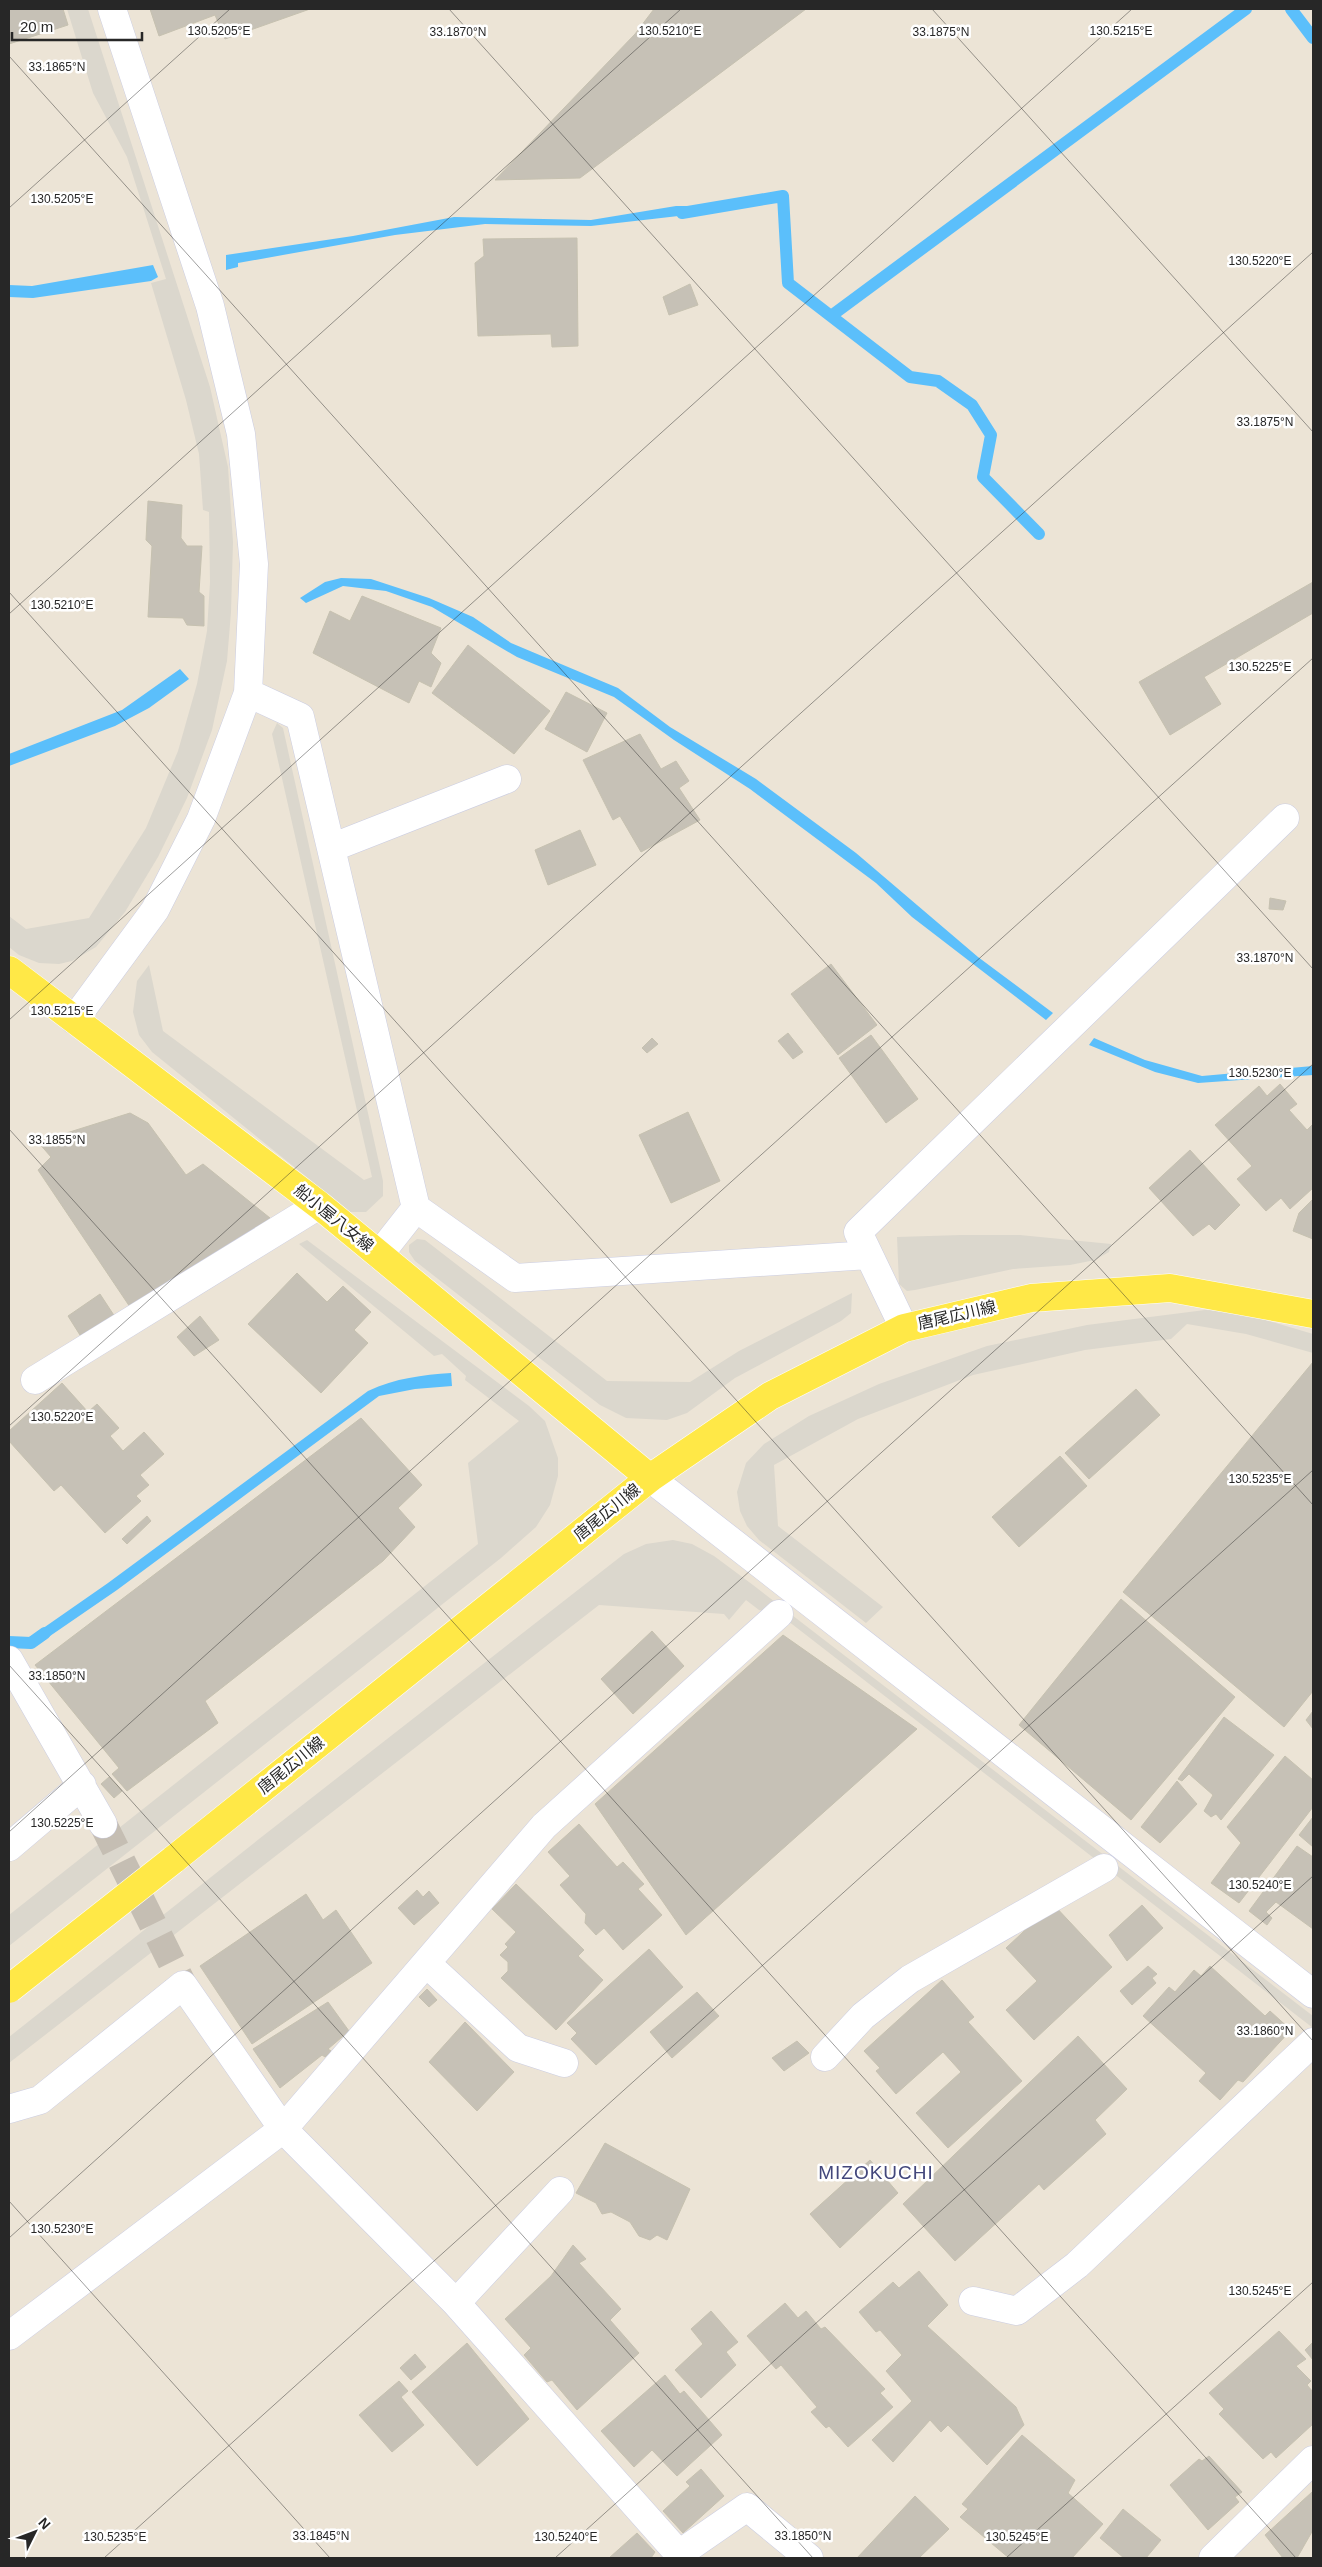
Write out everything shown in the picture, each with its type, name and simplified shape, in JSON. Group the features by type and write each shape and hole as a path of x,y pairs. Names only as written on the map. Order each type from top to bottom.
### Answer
{"main road":[{"name":"船小屋八女線","path":"9,970 319,1205 650,1478"},
{"name":"唐尾広川線","path":"9,1989 650,1478 770,1396 904,1328 1031,1298 1170,1288 1313,1314"}],"street":[{"path":"74,1020 156,910 201,819 248,693 254,564 241,434 210,306 112,9"},
{"path":"248,693 300,717 416,1208 515,1278 869,1255"},
{"path":"331,848 507,779"},
{"path":"904,1328 858,1232 1285,818"},
{"path":"35,1380 319,1205"},
{"path":"379,1255 416,1208"},
{"path":"650,1478 1313,1994"},
{"path":"9,2336 283,2129 544,1826 779,1614"},
{"path":"9,1660 103,1824"},
{"path":"9,1847 82,1785"},
{"path":"825,2057 863,2016 910,1979 1104,1868"},
{"path":"426,1963 518,2048 564,2064"},
{"path":"9,2109 40,2100 183,1985 283,2129 456,2303 678,2556 747,2507 810,2558"},
{"path":"973,2300 1017,2311 1077,2265 1313,2042"},
{"path":"456,2303 560,2191"},
{"path":"1213,2558 1313,2460"}],"shaded area":[{"path":"67,9 88,9 210,387 228,467 233,542 231,612 227,661 212,730 187,798 158,857 125,912 96,947 72,961 59,964 39,963 19,955 9,947 9,916 26,929 89,918 146,828 178,751 197,684 207,631 210,582 209,512 203,510 199,454 186,400 151,283 166,279 127,157 93,93"},
{"path":"277,723 283,728 383,1181 383,1196 366,1212 350,1212 152,1052 139,1035 133,1012 137,981 149,965 163,1031 364,1180 372,1177 272,734"},
{"path":"1020,1235 1111,1244 1109,1252 1095,1260 1070,1265 1013,1269 907,1291 899,1284 897,1237"},
{"path":"417,1239 425,1240 607,1381 690,1382 739,1351 852,1293 851,1313 841,1321 735,1378 687,1413 667,1420 626,1418 600,1405 415,1261 409,1252 409,1245"},
{"path":"307,1240 529,1406 545,1421 558,1458 558,1476 550,1505 536,1527 501,1558 9,1946 9,1915 478,1544 468,1463 519,1421 465,1380 466,1376 442,1354 434,1356 299,1244"},
{"path":"1205,1310 1235,1311 1313,1334 1313,1353 1246,1334 1187,1324 1171,1339 1085,1350 973,1375 858,1419 774,1465 778,1526 883,1607 866,1623 759,1540 747,1526 740,1511 737,1492 746,1463 764,1444 809,1416 879,1384 987,1346 1087,1325"},
{"path":"673,1540 692,1544 714,1556 753,1585 1313,2016 1313,2028 779,1614 759,1610 746,1600 729,1620 724,1614 599,1605 9,2063 9,2037 259,1839 624,1554 646,1544"}],"water":[{"path":"676,206 692,206 698,210 696,214 591,226 485,224 395,235 238,263 238,267 226,270 226,255 353,236 454,217 591,220"},
{"path":"153,265 158,277 151,281 33,298 9,297 9,285 32,286"},
{"path":"341,578 371,579 429,598 473,617 511,643 618,688 670,727 756,779 856,853 978,957 1053,1013 1046,1020 912,917 876,883 750,789 674,740 614,697 517,657 432,607 386,591 343,586 306,603 300,598 325,582"},
{"path":"180,669 189,679 149,708 115,726 9,766 9,754 122,710"},
{"path":"1094,1038 1145,1060 1202,1076 1313,1066 1313,1075 1198,1083 1155,1072 1089,1045"},
{"path":"451,1373 452,1386 415,1389 379,1396 117,1590 34,1647 29,1638 108,1583 368,1391 409,1378"}],"building":[{"path":"9,9 63,9 68,25 9,44"},
{"path":"150,9 310,9 225,39 215,15 159,36"},
{"path":"654,9 806,9 580,178 495,180 635,34"},
{"path":"577,238 578,346 552,347 551,334 478,336 475,263 484,256 483,239"},
{"path":"690,284 698,305 669,315 663,297"},
{"path":"148,501 182,505 181,538 187,546 202,546 199,592 204,596 204,626 187,625 183,618 148,617 152,546 146,540"},
{"path":"1313,582 1313,613 1204,677 1221,704 1170,735 1139,682"},
{"path":"362,596 441,628 431,653 441,663 431,687 419,681 409,703 313,653 330,611 350,621"},
{"path":"468,645 550,711 514,754 432,693"},
{"path":"566,692 607,713 587,752 545,729"},
{"path":"640,734 661,769 676,761 689,781 679,788 700,820 641,852 620,816 613,820 583,760"},
{"path":"580,830 596,865 548,885 535,850"},
{"path":"1270,898 1286,901 1283,910 1269,909"},
{"path":"831,964 877,1025 838,1055 791,994"},
{"path":"788,1033 803,1052 793,1059 778,1041"},
{"path":"871,1035 918,1099 886,1123 839,1058"},
{"path":"652,1038 658,1044 647,1053 642,1048"},
{"path":"1280,1084 1297,1104 1289,1110 1307,1130 1313,1124 1313,1188 1290,1209 1281,1198 1266,1211 1237,1179 1252,1166 1215,1125 1259,1086 1267,1096"},
{"path":"688,1112 720,1181 671,1203 639,1135"},
{"path":"130,1113 148,1123 186,1175 203,1164 270,1218 132,1310 38,1170 51,1157 38,1142"},
{"path":"1190,1150 1240,1205 1215,1230 1209,1224 1193,1236 1149,1188"},
{"path":"1313,1199 1313,1239 1293,1231 1299,1213"},
{"path":"297,1273 327,1302 343,1286 371,1312 354,1330 368,1343 321,1393 248,1324"},
{"path":"100,1294 119,1323 85,1343 68,1316"},
{"path":"200,1316 219,1340 194,1356 177,1337"},
{"path":"1313,1362 1313,1691 1284,1727 1123,1592"},
{"path":"62,1383 88,1412 97,1404 119,1428 110,1436 123,1451 144,1432 164,1454 140,1475 149,1485 136,1496 141,1501 105,1533 61,1485 54,1491 9,1441 9,1431"},
{"path":"1136,1389 1160,1415 1089,1479 1065,1453"},
{"path":"361,1418 422,1485 398,1508 415,1527 383,1561 205,1701 218,1723 127,1791 112,1774 119,1768 35,1665"},
{"path":"1060,1456 1087,1486 1019,1547 992,1517"},
{"path":"147,1516 151,1521 127,1544 122,1539"},
{"path":"1121,1599 1235,1697 1131,1820 1019,1725"},
{"path":"652,1631 684,1666 633,1714 601,1679"},
{"path":"783,1635 917,1729 686,1935 595,1804"},
{"path":"1313,1711 1313,1729 1306,1720"},
{"path":"1224,1717 1274,1755 1221,1820 1216,1814 1211,1817 1204,1811 1213,1795 1189,1774 1182,1781 1178,1779"},
{"path":"1285,1756 1313,1780 1313,1807 1239,1903 1211,1883 1241,1843 1227,1827"},
{"path":"109,1777 122,1791 114,1798 101,1784"},
{"path":"1177,1781 1197,1804 1160,1843 1141,1827"},
{"path":"1313,1817 1313,1847 1299,1835"},
{"path":"579,1824 617,1867 623,1862 644,1884 638,1889 662,1915 623,1950 604,1928 596,1935 585,1923 586,1914 560,1885 570,1876 548,1852"},
{"path":"1297,1846 1313,1857 1313,1929 1276,1902 1266,1912 1272,1918 1267,1925 1249,1911"},
{"path":"516,1884 584,1950 578,1956 603,1980 556,2030 501,1978 508,1971 508,1962 500,1955 508,1947 505,1944 516,1932 492,1909"},
{"path":"417,1890 423,1897 429,1891 439,1903 414,1925 398,1908"},
{"path":"306,1894 323,1920 336,1910 372,1963 252,2044 200,1966"},
{"path":"1053,1904 1112,1967 1034,2040 1006,2010 1037,1981 1006,1948"},
{"path":"1142,1905 1163,1928 1127,1961 1109,1935"},
{"path":"649,1949 683,1987 596,2065 571,2039 577,2033 567,2023"},
{"path":"1148,1966 1157,1974 1152,1978 1156,1983 1132,2005 1120,1991"},
{"path":"1210,1966 1265,2016 1270,2011 1291,2030 1243,2082 1238,2080 1220,2100 1199,2081 1206,2073 1143,2016 1169,1987 1175,1992 1194,1970 1201,1976"},
{"path":"942,1980 974,2017 968,2022 1022,2081 948,2148 916,2113 961,2072 943,2052 896,2094 876,2071 880,2068 864,2051"},
{"path":"427,1989 437,2000 429,2007 419,1997"},
{"path":"697,1992 719,2016 672,2058 650,2032"},
{"path":"328,2002 349,2031 328,2049 331,2051 325,2057 322,2055 280,2088 253,2049"},
{"path":"465,2022 514,2072 477,2111 429,2062"},
{"path":"1078,2036 1127,2089 1095,2120 1106,2134 1044,2190 1039,2184 955,2261 903,2204"},
{"path":"797,2041 809,2053 784,2071 772,2058"},
{"path":"605,2143 690,2189 667,2240 657,2235 650,2240 639,2236 630,2222 611,2212 602,2214 596,2203 576,2193"},
{"path":"870,2160 898,2193 840,2248 810,2214"},
{"path":"573,2245 586,2259 579,2263 621,2309 610,2320 639,2353 577,2410 552,2380 547,2382 524,2355 531,2348 505,2319 551,2276"},
{"path":"919,2271 948,2305 927,2326 1016,2407 1024,2425 987,2465 948,2425 941,2432 930,2420 893,2462 872,2440 912,2401 886,2371 902,2355 880,2330 876,2332 859,2312 893,2282 899,2288"},
{"path":"785,2303 798,2318 806,2311 821,2329 825,2327 885,2389 880,2393 893,2407 848,2447 829,2426 826,2428 811,2412 817,2407 781,2365 776,2369 747,2336"},
{"path":"711,2311 738,2342 726,2352 736,2365 701,2398 675,2370 703,2344 691,2329"},
{"path":"1279,2331 1306,2359 1296,2366 1311,2381 1307,2385 1313,2392 1313,2424 1276,2458 1271,2452 1263,2459 1219,2414 1224,2409 1209,2393"},
{"path":"1313,2342 1313,2360 1305,2350"},
{"path":"467,2343 529,2419 477,2466 412,2392"},
{"path":"415,2354 426,2367 411,2380 400,2368"},
{"path":"665,2375 680,2394 684,2391 722,2435 677,2476 652,2450 634,2467 601,2431"},
{"path":"399,2381 408,2391 401,2397 424,2425 392,2452 359,2415"},
{"path":"1022,2435 1075,2480 1068,2493 1103,2524 1072,2558 1009,2558 960,2517 968,2509 962,2504"},
{"path":"1209,2456 1242,2492 1235,2497 1239,2502 1208,2530 1170,2485 1199,2459 1202,2461"},
{"path":"701,2469 724,2496 683,2533 663,2511 690,2486 686,2482"},
{"path":"1312,2492 1313,2530 1297,2558 1283,2558 1265,2535"},
{"path":"915,2496 949,2529 919,2558 857,2558"},
{"path":"1123,2509 1161,2540 1146,2558 1124,2558 1100,2538"},
{"path":"637,2533 655,2552 651,2558 609,2558"}],"waterway":[{"path":"831,316 1246,9"},
{"path":"1291,9 1313,38"},
{"path":"682,213 783,196 788,283 910,377 938,381 972,405 991,435 983,477 1039,534"},
{"path":"9,1642 31,1643 45,1633"}],"tunnel":[{"path":"103,1824 183,1985"}],"district":[{"name":"MIZOKUCHI","path":"876,2172"}]}
